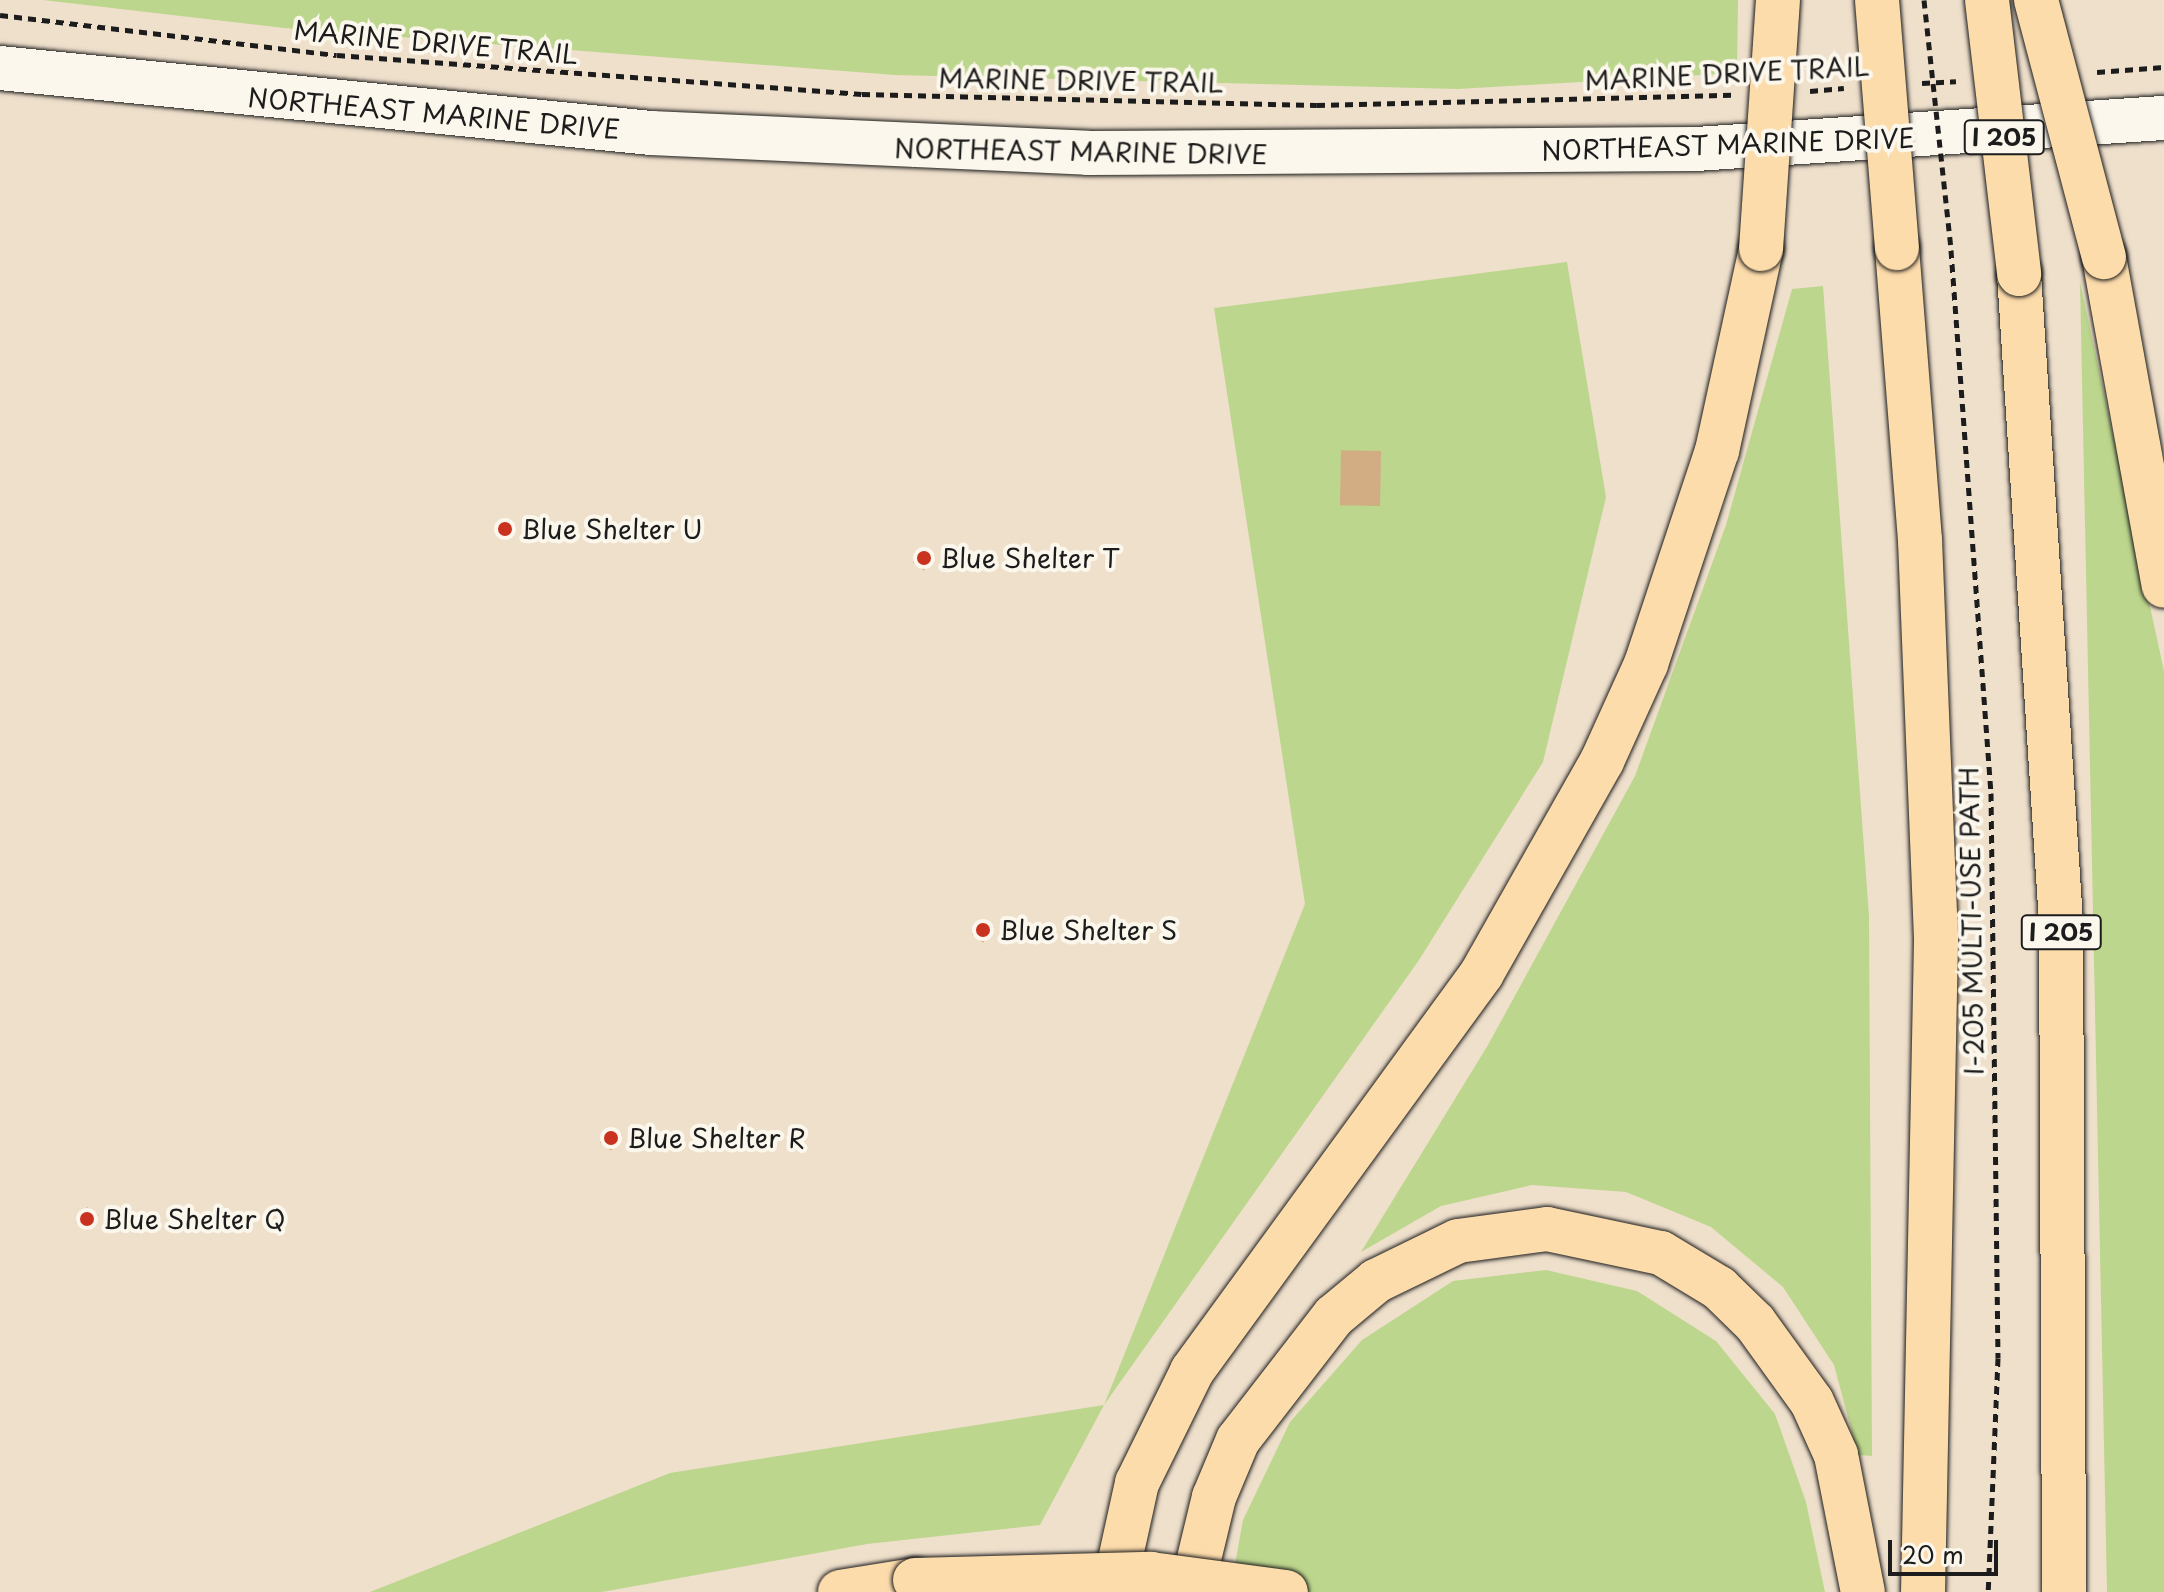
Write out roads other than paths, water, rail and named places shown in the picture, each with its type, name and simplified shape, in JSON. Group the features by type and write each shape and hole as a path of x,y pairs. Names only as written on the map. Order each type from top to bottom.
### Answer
{"highway":[{"path":"1113,1592 1137,1483 1192,1371 1482,973 1602,761 1646,664 1717,451 1761,249 1778,0"},
{"path":"1877,0 1920,540 1936,941 1923,1592"},
{"name":"I 205","path":"1987,0 2019,274 2061,937 2064,1592"},
{"path":"2036,0 2104,257 2164,586"},
{"path":"1191,1592 1214,1497 1238,1440 1334,1316 1376,1281 1458,1241 1547,1229 1661,1253 1719,1288 1755,1323 1812,1402 1836,1455 1863,1592"},
{"path":"840,1592 915,1580 1138,1573 1286,1592"}],"main road":[{"name":"NORTHEAST MARINE DRIVE","path":"0,68 651,133 1088,153 1696,149 2164,118"}],"place":[{"name":"Blue Shelter U","path":"505,529"},
{"name":"Blue Shelter T","path":"924,558"},
{"name":"Blue Shelter S","path":"983,930"},
{"name":"Blue Shelter R","path":"611,1138"},
{"name":"Blue Shelter Q","path":"87,1219"}]}
